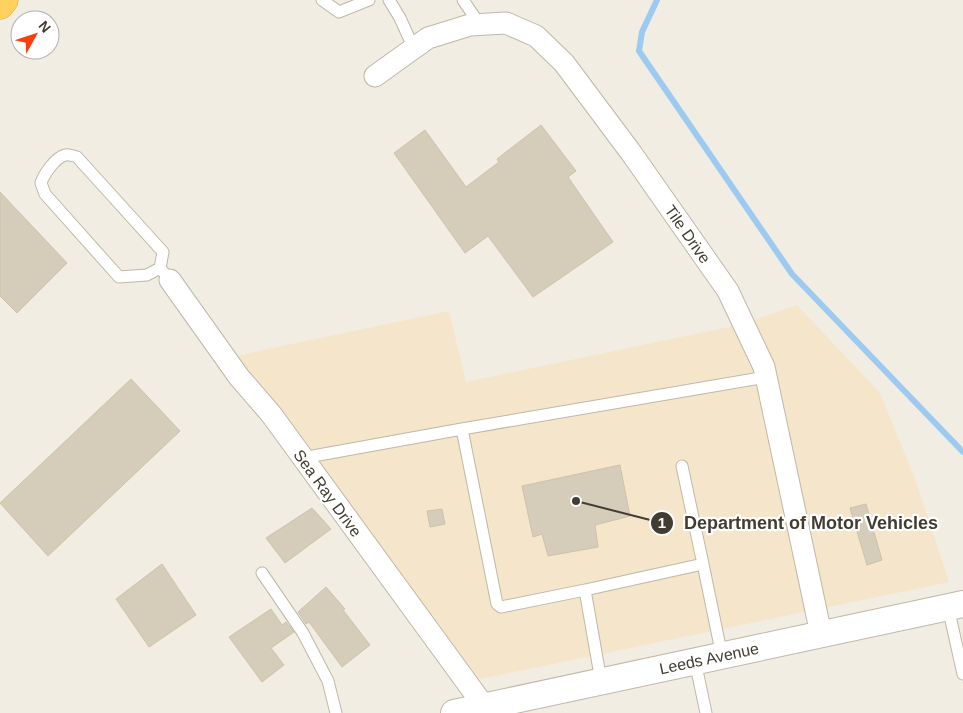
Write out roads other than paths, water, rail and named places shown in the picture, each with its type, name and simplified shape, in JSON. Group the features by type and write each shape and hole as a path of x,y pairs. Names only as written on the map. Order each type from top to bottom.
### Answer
{"highway":[{"path":"0,5 4,0"}],"street":[{"name":"Tile Drive","path":"375,76 428,38 470,25 506,23 536,36 564,63 632,154 728,291 764,368 822,634"},
{"name":"Sea Ray Drive","path":"165,274 239,377 271,414 484,706"},
{"name":"Leeds Avenue","path":"454,713 956,606"}],"lane":[{"path":"322,0 339,12 369,0"},
{"path":"389,0 400,18 414,49"},
{"path":"463,0 480,25"},
{"path":"68,154 77,157 163,252 165,274 119,277 45,194 41,183 44,173 61,156 68,154"},
{"path":"302,458 766,377"},
{"path":"462,429 497,604 501,607 703,564"},
{"path":"682,466 722,656"},
{"path":"262,573 304,633 328,682 336,713"},
{"path":"585,590 601,681"},
{"path":"956,606 963,674"},
{"path":"695,661 706,713"}],"waterway":[{"path":"657,0 642,32 639,51 792,274 963,452"}],"place":[{"name":"Department of Motor Vehicles","path":"576,501"}]}
